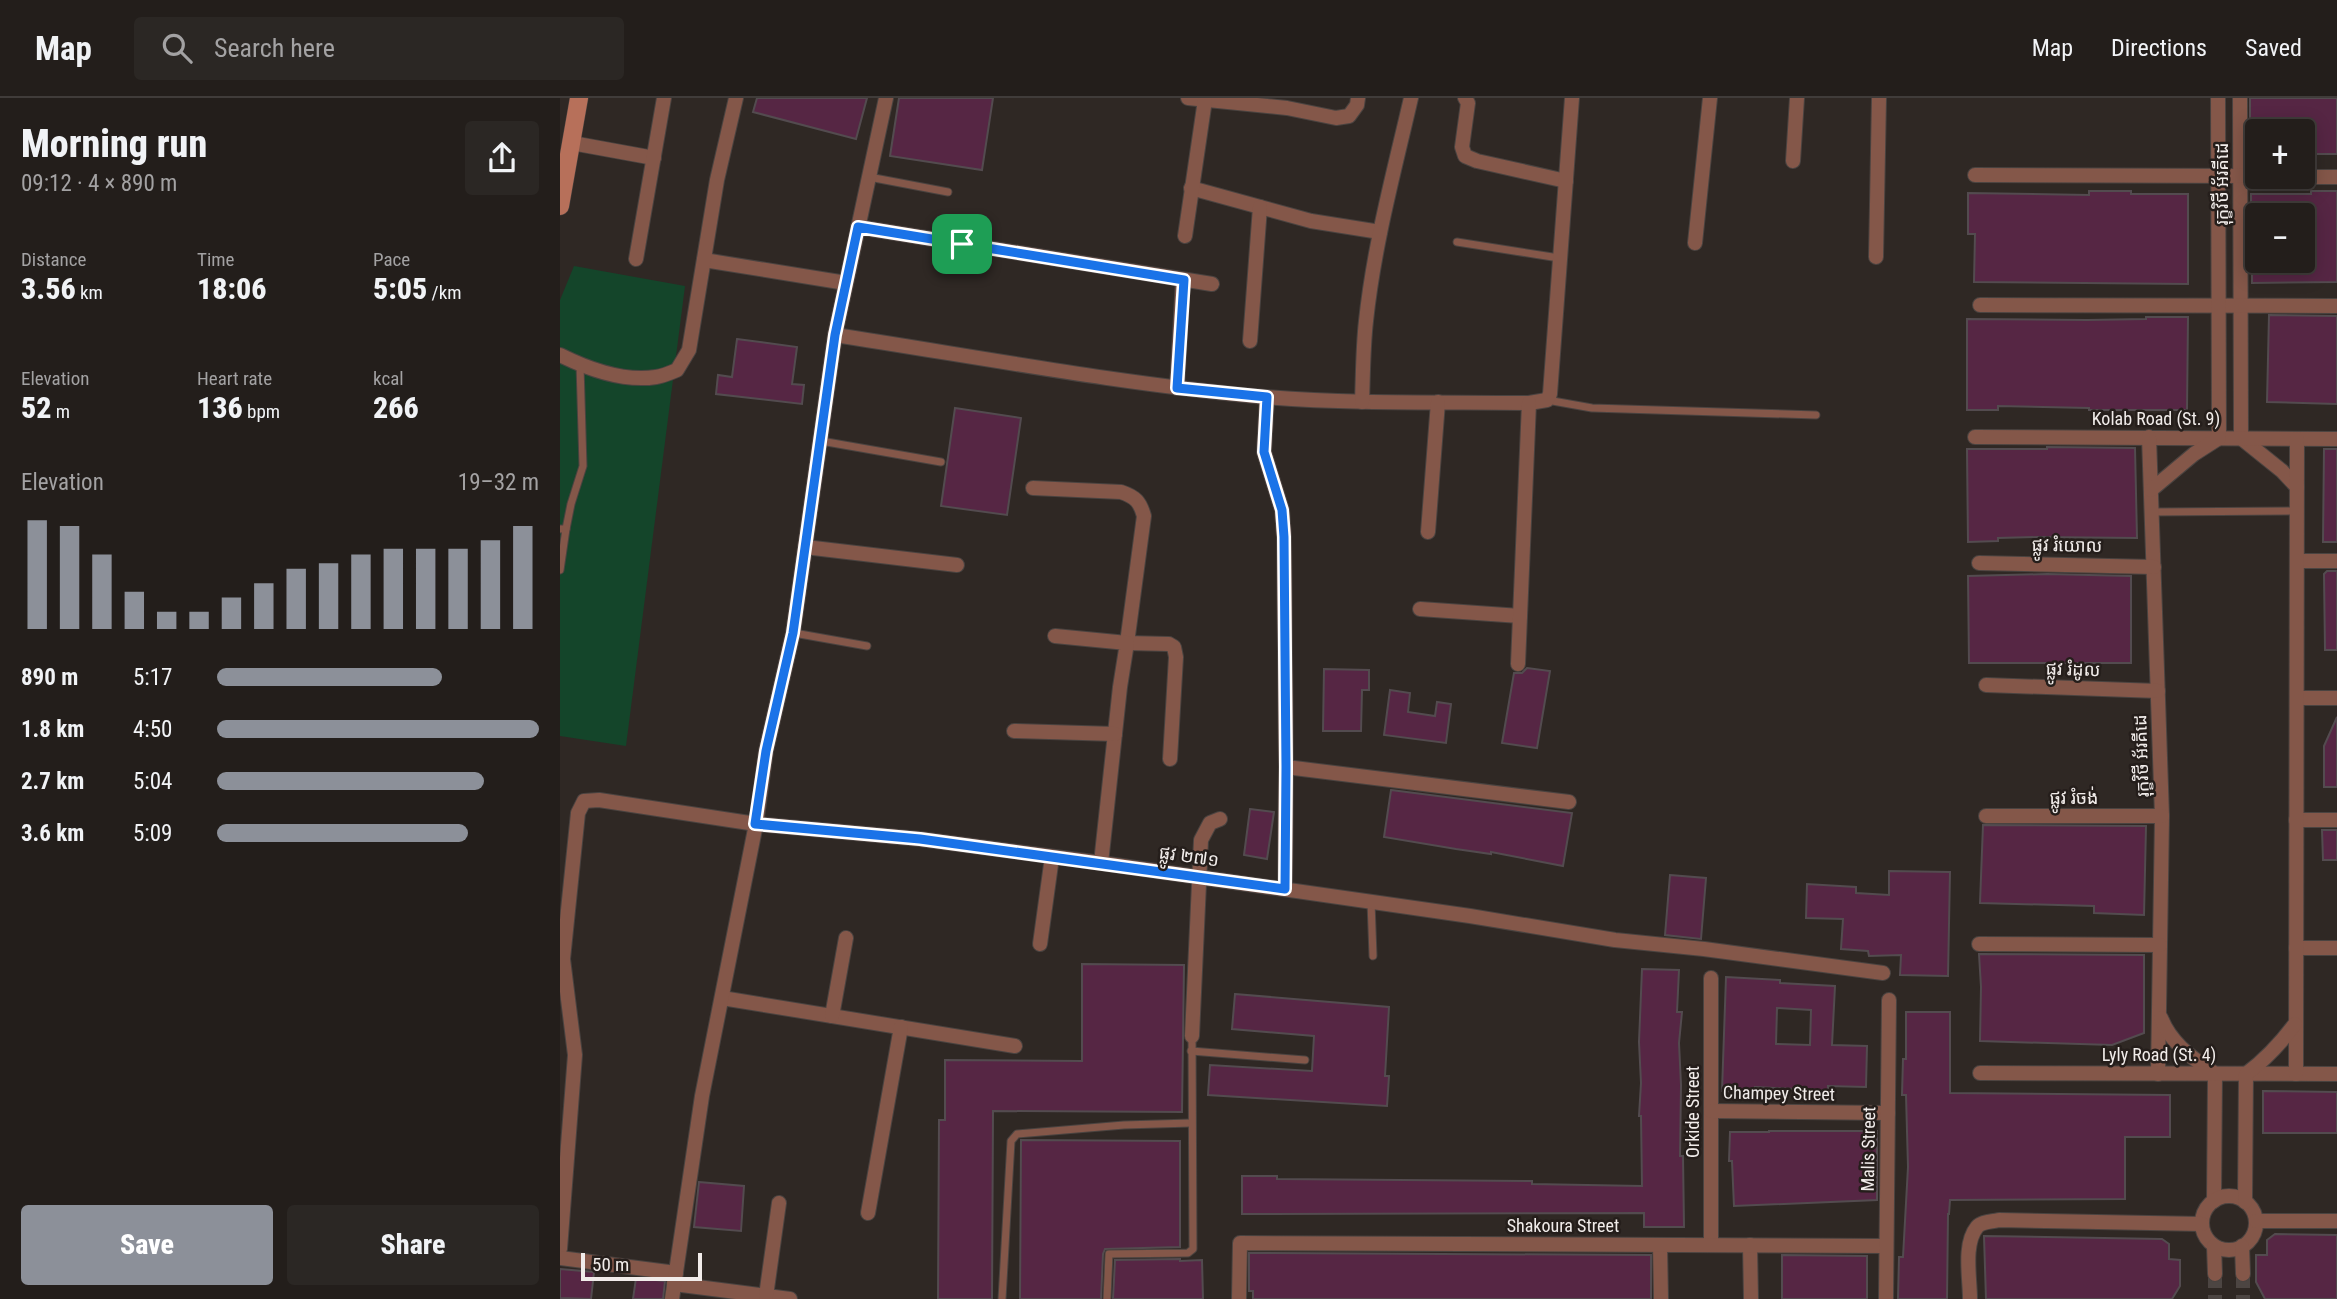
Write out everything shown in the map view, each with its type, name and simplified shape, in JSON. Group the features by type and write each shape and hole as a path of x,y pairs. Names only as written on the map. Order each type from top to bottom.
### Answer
{"street":[{"path":"560,206 579,98"},
{"path":"636,259 664,98"},
{"path":"560,355 580,365 621,376 656,377 677,370 689,350 717,180 736,98"},
{"path":"672,1299 702,1096 755,824 766,751 793,633 835,335 887,98"},
{"path":"1188,98 1288,103 1336,118 1349,116 1357,105 1358,98"},
{"path":"1362,402 1366,322 1380,232 1411,98"},
{"path":"1465,98 1468,103 1462,147 1465,156 1566,181"},
{"path":"835,335 1177,388 1267,397 1362,402 1529,403 1547,400 1550,394 1572,98"},
{"path":"1695,243 1710,98"},
{"path":"1793,161 1797,98"},
{"path":"1876,257 1879,98"},
{"name":"រុក្ខវិថី អ័រគីដេ","path":"2218,98 2219,438"},
{"name":"រុក្ខវិថី អ័រគីដេ","path":"2240,98 2241,438"},
{"path":"1185,236 1205,100"},
{"path":"572,144 654,158"},
{"path":"1975,175 2245,176"},
{"path":"2315,177 2337,177"},
{"path":"1191,188 1311,221 1380,232"},
{"path":"1250,341 1261,207"},
{"path":"858,227 1212,284"},
{"path":"704,260 846,283"},
{"path":"1177,388 1184,280"},
{"path":"1980,305 2337,306"},
{"path":"1267,397 1264,452 1282,510 1284,537 1285,889"},
{"path":"1428,532 1438,402"},
{"path":"1518,664 1529,403"},
{"name":"Kolab Road (St. 9)","path":"1975,437 2337,439"},
{"name":"រុក្ខវិថី អ័រគីដេ","path":"2148,437 2162,817 2158,1074"},
{"path":"2151,490 2194,454 2219,438"},
{"path":"2241,438 2282,471 2297,487"},
{"path":"2295,1074 2297,439"},
{"path":"1033,488 1121,492 1140,502 1144,516 1101,863"},
{"path":"805,547 957,565"},
{"path":"2297,561 2337,561"},
{"name":"ផ្លូវ រំយោល","path":"1979,563 2154,566"},
{"path":"1420,609 1520,616"},
{"path":"1055,636 1169,644 1174,648 1176,657 1170,758"},
{"name":"ផ្លូវ រំដូល","path":"1986,685 2158,691"},
{"path":"2297,698 2337,698"},
{"path":"1014,731 1115,734"},
{"path":"1286,767 1569,802"},
{"name":"ផ្លូវ ២៧១","path":"560,1249 575,1055 563,959 578,813 584,801 599,800 755,824 920,839 1198,876 1615,940 1883,973"},
{"name":"ផ្លូវ រំចង់","path":"1986,816 2162,817"},
{"path":"1191,1044 1201,840 1210,823 1220,819"},
{"path":"2296,820 2337,820"},
{"path":"1040,944 1052,857"},
{"path":"832,1016 846,938"},
{"path":"1979,944 2160,945"},
{"path":"2296,948 2337,948"},
{"name":"Orkide Street","path":"1711,978 1711,1245"},
{"path":"722,998 1015,1045"},
{"name":"Malis Street","path":"1886,1299 1889,1000"},
{"path":"2159,1014 2173,1041 2215,1074 2214,1201"},
{"path":"2245,1202 2246,1074 2273,1052 2295,1024"},
{"path":"868,1213 901,1027"},
{"name":"Lyly Road (St. 4)","path":"1980,1073 2337,1074"},
{"name":"Champey Street","path":"1711,1111 1888,1113"},
{"path":"2230,1196 2245,1202 2253,1210 2256,1221 2253,1236 2242,1246 2231,1250 2214,1246 2208,1240 2202,1224 2203,1215 2214,1201 2230,1196"},
{"path":"766,1296 779,1203"},
{"path":"1970,1299 1969,1244 1977,1227 1983,1223 1999,1220 2202,1224"},
{"path":"2256,1221 2337,1221"},
{"name":"Shakoura Street","path":"1240,1299 1240,1243 1886,1246"},
{"path":"1660,1245 1661,1299"},
{"path":"1750,1245 1751,1299"},
{"path":"2214,1246 2215,1275"},
{"path":"2242,1246 2243,1274"},
{"path":"560,1258 790,1299"}],"lane":[{"path":"869,177 948,192"},
{"path":"1457,242 1560,258"},
{"path":"560,570 563,529 583,466 580,365"},
{"path":"1547,400 1592,408 1816,415"},
{"path":"820,441 941,462"},
{"path":"2152,512 2297,511"},
{"path":"793,633 867,646"},
{"path":"1371,902 1373,956"},
{"path":"1107,1299 1109,1254 1188,1253 1193,1249 1191,1044 1305,1059"},
{"path":"1002,1299 1011,1141 1017,1134 1124,1125 1191,1123"}],"green space":[{"path":"574,266 685,286 626,746 560,736 560,300"}],"building":[{"path":"757,98 867,98 856,139 753,112"},
{"path":"899,98 993,98 982,170 890,156"},
{"path":"2250,98 2337,98 2337,154 2315,154 2315,119 2250,119"},
{"path":"2089,191 2188,194 2188,284 1974,282 1975,234 1968,234 1968,193 2089,195"},
{"path":"2311,191 2337,191 2337,282 2252,283 2252,273 2315,273 2315,203 2251,203 2251,194 2311,194"},
{"path":"2269,315 2337,316 2337,404 2267,402"},
{"path":"2188,317 2187,410 1998,406 1998,410 1967,410 1967,319 2087,320"},
{"path":"737,339 797,347 792,384 804,385 802,404 716,394 718,375 732,377"},
{"path":"955,408 1021,418 1007,515 941,506"},
{"path":"2135,448 2137,538 2038,537 1968,542 1967,449"},
{"path":"2324,449 2337,449 2337,542 2323,542"},
{"path":"2327,571 2337,571 2337,650 2325,650 2324,574"},
{"path":"1968,576 2131,576 2131,663 1969,663"},
{"path":"1527,668 1550,671 1537,748 1502,743 1514,673 1522,673"},
{"path":"1324,669 1369,670 1369,690 1362,690 1361,731 1323,731"},
{"path":"1390,690 1410,693 1408,712 1435,716 1437,702 1451,704 1446,743 1384,735"},
{"path":"2337,717 2337,787 2324,787 2324,746"},
{"path":"1391,790 1572,813 1563,866 1491,852 1384,837"},
{"path":"1250,809 1274,812 1267,859 1244,855"},
{"path":"1983,825 2146,826 2144,915 2094,913 2094,906 1980,903"},
{"path":"2322,830 2337,830 2337,860 2323,860"},
{"path":"1889,871 1950,872 1948,976 1900,975 1901,955 1869,956 1868,951 1841,949 1843,919 1806,918 1807,884 1856,887 1856,893 1889,895"},
{"path":"1670,875 1706,878 1701,939 1665,935"},
{"path":"1979,954 2144,955 2144,1033 2112,1045 1980,1041"},
{"path":"1082,964 1184,965 1182,1112 993,1111 992,1299 938,1299 939,1120 945,1120 945,1060 1082,1061"},
{"path":"1642,969 1679,970 1677,1012 1682,1012 1679,1043 1680,1156 1683,1156 1684,1227 1644,1227 1644,1213 1242,1214 1242,1176 1277,1176 1277,1179 1532,1181 1532,1184 1642,1186 1639,1042"},
{"path":"1726,977 1835,986 1832,1045 1867,1046 1866,1087 1828,1086 1828,1099 1795,1098 1795,1089 1755,1087 1755,1092 1722,1091","holes":["1777,1008 1811,1010 1810,1045 1776,1044"]},
{"path":"1235,994 1389,1007 1385,1076 1389,1076 1387,1106 1208,1095 1210,1065 1312,1071 1314,1036 1232,1029"},
{"path":"1906,1012 1950,1012 1950,1093 2170,1095 2170,1137 2125,1137 2125,1199 1950,1200 1947,1299 1898,1299 1899,1257 1903,1257 1908,1167 1906,1095 1902,1095 1903,1059 1906,1059"},
{"path":"2263,1091 2337,1092 2337,1133 2263,1133"},
{"path":"1877,1131 1877,1200 1734,1206 1732,1161 1729,1161 1730,1132"},
{"path":"1021,1140 1180,1141 1180,1247 1105,1249 1101,1299 1020,1299"},
{"path":"699,1182 744,1186 741,1231 694,1227"},
{"path":"2275,1234 2337,1235 2337,1299 2265,1299 2256,1282 2256,1255 2267,1255 2267,1240"},
{"path":"1984,1236 2162,1239 2169,1244 2169,1259 2180,1260 2180,1286 2172,1299 1986,1299"},
{"path":"1249,1253 1651,1255 1651,1299 1253,1299 1253,1291 1249,1291"},
{"path":"1782,1255 1867,1256 1867,1299 1782,1299"},
{"path":"1115,1260 1202,1260 1203,1299 1113,1299"},
{"path":"560,1269 594,1272 591,1299 560,1298"},
{"path":"636,1278 665,1281 663,1299 633,1299"}],"tunnel":[{"path":"2215,1274 2215,1299"},
{"path":"2243,1274 2243,1299"}],"route":[{"path":"858,227 962,244 1184,280 1177,388 1267,397 1264,452 1282,510 1284,537 1285,889 920,839 755,824 766,751 793,633 835,335 858,227"}]}
